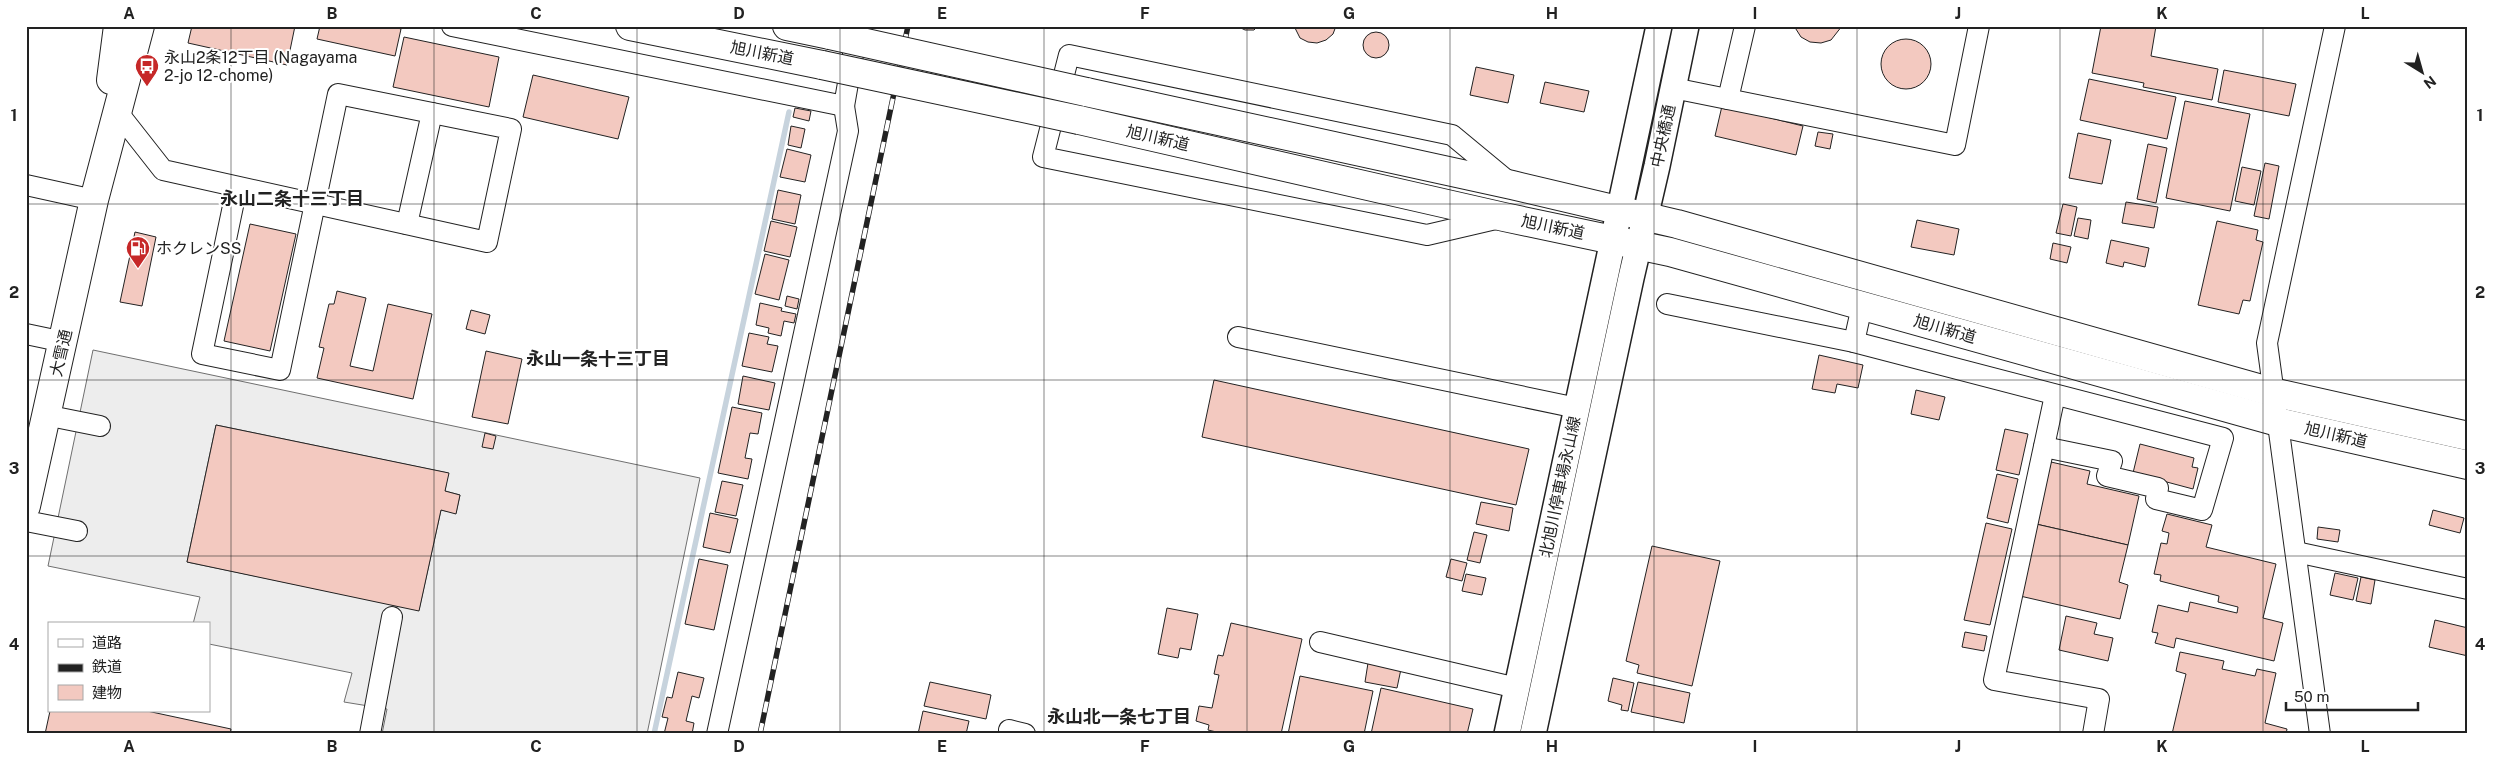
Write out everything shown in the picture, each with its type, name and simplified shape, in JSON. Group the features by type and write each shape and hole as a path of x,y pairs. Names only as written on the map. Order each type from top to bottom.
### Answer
{"highway":[{"name":"大雪通","path":"26,506 29,479 64,342 94,200 118,26"},
{"name":"大雪通","path":"94,200 119,114 140,26"},
{"name":"旭川新道","path":"630,26 1079,120 1504,217 1626,242 2278,422 2468,465"},
{"name":"旭川新道","path":"787,26 1512,185 1633,214 2272,392 2468,436"}],"main road":[{"name":"中央橋通","path":"1633,214 1659,26"},
{"name":"中央橋通","path":"1626,242 1673,88 1686,26"},
{"name":"北旭川停車場永山線","path":"1507,734 1578,408 1626,242"},
{"name":"北旭川停車場永山線","path":"1533,734 1572,550 1626,242"}],"street":[{"path":"452,26 844,106"},
{"path":"717,734 848,132 844,106 858,26"},
{"path":"1728,99 1745,26"},
{"path":"1673,88 1955,145 1979,26"},
{"path":"2320,734 2278,422 2272,392 2267,343 2335,26"},
{"path":"1504,217 1427,235 1043,157 1069,55 1452,135 1512,185"},
{"path":"119,114 163,170 237,187 314,204 407,224 487,242 511,128 338,94 314,204 280,370 202,354 237,187"},
{"path":"407,224 432,113"},
{"path":"26,185 94,200"},
{"path":"1667,304 1854,342 2223,438 2202,510 2156,499 2158,488 2107,476 2112,461 2044,447"},
{"path":"1854,342 1862,306"},
{"path":"26,334 64,342"},
{"path":"1238,337 1578,408"},
{"path":"2055,394 1994,680 2099,698 2093,734"},
{"path":"2182,428 2184,396"},
{"path":"45,415 100,426"},
{"path":"26,521 77,530"},
{"path":"1548,545 1572,550"},
{"path":"2296,552 2468,589"},
{"path":"370,734 392,616"},
{"path":"1320,642 1517,688"}],"shaded area":[{"path":"93,350 700,478 647,734 382,734 387,709 344,702 352,673 210,644 210,622 194,622 200,597 48,566","holes":["216,425 448,473 445,491 460,495 456,513 441,510 419,610 187,562"]}],"building":[{"path":"192,26 295,26 287,65 188,43"},
{"path":"320,26 391,26 401,29 395,56 317,39"},
{"path":"1237,26 1258,26 1254,30 1245,30"},
{"path":"1294,26 1336,26 1333,34 1326,40 1317,43 1308,42 1300,38"},
{"path":"1794,26 1842,26 1831,40 1821,43 1810,42 1801,37"},
{"path":"2101,26 2156,26 2151,56 2218,69 2212,100 2143,87 2144,83 2092,73"},
{"path":"1376,32 1385,36 1389,45 1385,54 1376,58 1367,54 1363,45 1367,36"},
{"path":"404,37 499,57 489,107 393,87"},
{"path":"1911,39 1924,46 1930,54 1930,74 1924,82 1916,88 1901,89 1888,82 1882,74 1881,59 1888,46 1896,40"},
{"path":"1476,67 1514,75 1508,103 1470,95"},
{"path":"2224,70 2296,84 2289,116 2218,102"},
{"path":"533,75 629,97 618,139 523,117"},
{"path":"2089,79 2176,97 2167,139 2080,120"},
{"path":"1545,82 1589,91 1584,112 1540,103"},
{"path":"2185,101 2250,114 2230,211 2166,198"},
{"path":"1722,106 1803,126 1796,155 1715,136"},
{"path":"795,108 811,111 809,121 793,117"},
{"path":"791,126 805,129 801,148 788,145"},
{"path":"1818,132 1833,134 1830,149 1815,146"},
{"path":"2078,133 2111,140 2102,184 2069,178"},
{"path":"2148,144 2167,148 2156,203 2137,199"},
{"path":"787,149 811,155 805,182 780,177"},
{"path":"2265,163 2279,166 2269,219 2254,216"},
{"path":"2242,167 2261,171 2254,205 2235,201"},
{"path":"778,190 801,195 795,224 772,219"},
{"path":"2126,202 2158,207 2154,228 2122,223"},
{"path":"2063,204 2077,207 2071,236 2056,233"},
{"path":"2078,218 2091,220 2088,239 2074,236"},
{"path":"1917,220 1959,229 1954,255 1911,247"},
{"path":"771,221 797,227 790,257 764,251"},
{"path":"2217,221 2258,230 2256,240 2263,242 2250,301 2243,300 2239,314 2198,305"},
{"path":"250,224 296,234 270,351 224,341"},
{"name":"ホクレンSS","path":"135,232 156,237 142,306 120,302"},
{"path":"2111,240 2149,248 2145,267 2124,262 2123,267 2106,263"},
{"path":"2053,243 2071,247 2067,263 2050,259"},
{"path":"765,254 789,260 779,300 755,294"},
{"path":"337,291 366,298 350,366 373,371 388,304 432,314 413,399 317,378 324,348 319,347 329,304 334,304"},
{"path":"787,296 799,299 797,309 785,306"},
{"path":"760,303 782,308 781,311 796,314 794,323 784,321 781,336 768,333 769,328 756,325"},
{"path":"471,310 490,315 485,334 466,329"},
{"path":"749,333 769,337 767,344 778,346 772,372 742,366"},
{"path":"486,351 522,359 508,424 472,417"},
{"path":"1819,355 1863,365 1858,388 1837,384 1835,393 1812,389"},
{"path":"743,376 775,383 769,410 738,404"},
{"path":"1214,380 1529,449 1516,505 1202,437"},
{"path":"1916,390 1945,397 1939,420 1911,414"},
{"path":"732,407 762,413 758,434 750,433 745,458 752,459 748,479 718,473"},
{"path":"216,425 449,473 445,491 460,495 456,514 441,510 419,611 187,562"},
{"path":"2005,429 2028,434 2019,475 1996,470"},
{"path":"485,433 496,436 493,449 482,447"},
{"path":"2140,444 2194,458 2192,467 2198,468 2193,489 2133,473"},
{"path":"2051,462 2090,471 2087,484 2139,496 2128,545 2036,524"},
{"path":"1997,474 2018,479 2008,523 1987,518"},
{"path":"722,481 743,485 736,516 715,512"},
{"path":"1481,502 1513,508 1509,531 1476,524"},
{"path":"2433,510 2464,518 2460,533 2429,525"},
{"path":"710,513 738,519 730,553 703,547"},
{"path":"2167,514 2212,525 2206,547 2276,564 2263,618 2283,623 2274,661 2176,638 2174,648 2155,643 2158,633 2152,632 2158,605 2188,612 2190,602 2237,613 2238,607 2218,602 2219,596 2160,581 2161,575 2154,574 2161,543 2167,544 2169,533 2162,531"},
{"path":"1986,523 2012,529 1990,625 1964,620"},
{"path":"2036,524 2128,545 2119,582 2128,585 2120,619 2020,596"},
{"path":"2318,527 2340,530 2338,542 2317,539"},
{"path":"1474,532 1487,535 1480,563 1467,560"},
{"path":"1652,546 1720,561 1692,686 1637,673 1639,665 1626,661"},
{"path":"699,559 728,565 714,630 685,624"},
{"path":"1451,559 1467,563 1462,581 1446,577"},
{"path":"2335,573 2358,578 2353,600 2330,595"},
{"path":"1466,574 1486,578 1482,595 1462,591"},
{"path":"2361,577 2375,580 2371,604 2356,601"},
{"path":"1167,608 1198,614 1191,650 1180,648 1178,658 1158,654"},
{"path":"2066,616 2097,623 2094,634 2113,638 2108,661 2059,650"},
{"path":"2435,620 2468,628 2468,656 2429,647"},
{"path":"1231,623 1302,639 1281,734 1225,734 1208,730 1209,725 1196,721 1199,706 1212,708 1219,675 1214,674 1218,655 1223,656"},
{"path":"1965,632 1987,636 1984,651 1962,647"},
{"path":"2180,652 2224,661 2222,669 2255,676 2257,669 2276,673 2265,723 2287,729 2286,734 2172,734 2186,674 2176,671"},
{"path":"1368,663 1401,669 1397,688 1365,682"},
{"path":"678,672 704,678 699,698 692,696 686,721 694,723 692,734 664,734 668,718 662,717 667,697 672,698"},
{"path":"1300,676 1373,691 1364,734 1288,734"},
{"path":"1613,678 1634,683 1628,711 1621,710 1622,705 1608,701"},
{"path":"930,682 991,695 986,719 924,706"},
{"path":"1638,682 1690,693 1684,723 1631,712"},
{"path":"1381,688 1473,709 1467,734 1371,734"},
{"path":"923,711 969,721 966,734 918,734"},
{"path":"50,712 152,712 231,729 230,734 45,734"}],"waterway":[{"path":"654,734 789,112"}],"railway":[{"path":"760,734 908,26"}],"place":[{"name":"永山2条12丁目 (Nagayama 2-jo 12-chome)","path":"147,87"},
{"name":"ホクレンSS","path":"138,269"}],"district":[{"name":"永山二条十三丁目","path":"292,198"},
{"name":"永山一条十三丁目","path":"598,358"},
{"name":"永山北一条七丁目","path":"1119,716"}]}
